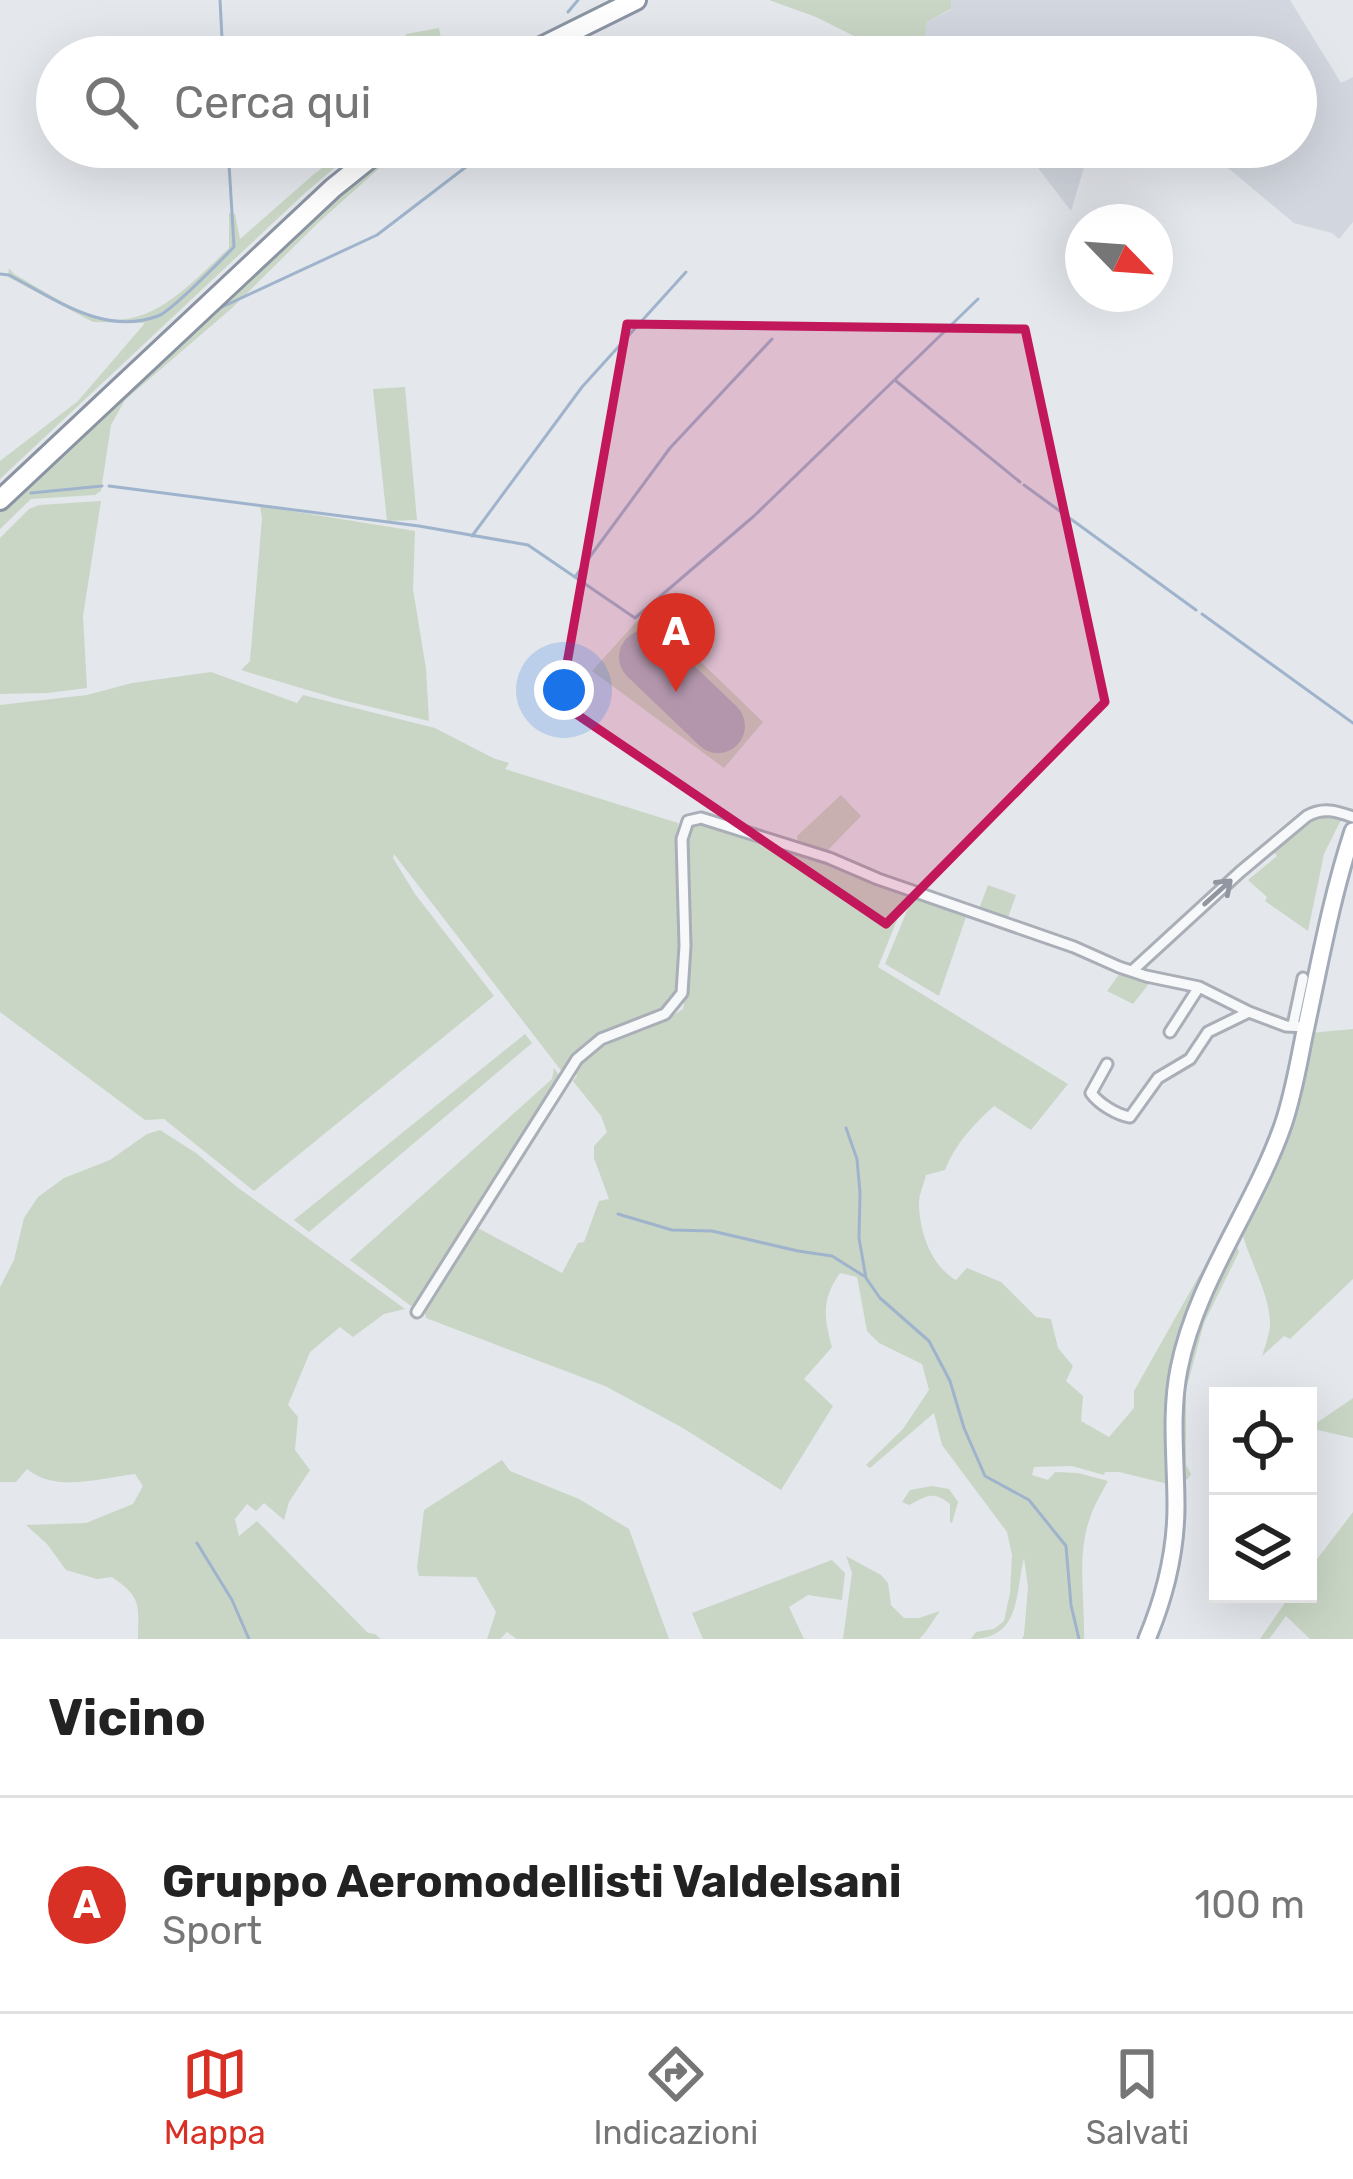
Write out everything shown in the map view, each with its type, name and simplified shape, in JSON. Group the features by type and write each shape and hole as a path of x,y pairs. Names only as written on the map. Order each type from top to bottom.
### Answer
{"highway":[{"path":"554,36 620,2"},
{"path":"0,487 346,168"},
{"path":"0,500 358,168"}],"main road":[{"path":"1147,1639 1168,1582 1174,1547 1174,1408 1186,1338 1287,1111 1300,1026 1353,831"}],"street":[{"path":"1132,971 1302,820 1324,810 1353,817"},
{"path":"417,1312 577,1059 601,1039 665,1014 682,993 682,839 688,821 701,818 830,858 1132,971 1199,987 1286,1026 1300,1026 1304,978"},
{"path":"1169,1032 1199,987"},
{"path":"1107,1064 1091,1093 1130,1117 1158,1078 1190,1059 1208,1032 1249,1012"}],"highlighted area":[{"path":"627,324 1025,329 1105,702 886,924 560,703"}],"shaded area":[{"path":"951,0 1290,0 1312,36 925,36 927,22 951,10"},
{"path":"1317,44 1341,83 1353,77 1353,222 1339,239 1294,223 1228,168 1317,168"},
{"path":"1038,168 1084,168 1073,204 1066,204"}],"green space":[{"path":"769,0 951,0 951,9 927,22 925,36 854,36"},
{"path":"439,28 441,36 406,36"},
{"path":"322,168 334,168 0,479 0,461 78,401 145,323 93,322 8,277 9,268 91,315 131,318 184,290 229,248 229,213 235,214 240,239"},
{"path":"369,168 379,168 232,308 125,400 111,425 101,491 31,499 0,529 0,508"},
{"path":"405,387 417,520 387,521 373,389"},
{"path":"101,501 83,616 87,688 0,694 0,538 39,505"},
{"path":"260,506 415,531 413,589 429,721 241,670 250,661"},
{"path":"647,610 763,722 724,768 592,671"},
{"path":"211,672 297,703 303,695 435,728 509,763 505,769 678,823 681,971 669,1004 592,1040 563,1073 394,854 415,894 494,996 254,1191 164,1119 145,1120 0,1012 0,705"},
{"path":"841,795 861,816 827,851 798,845 797,836"},
{"path":"1318,815 1341,820 1324,854 1308,931 1265,901 1267,897 1248,880 1277,856 1272,849"},
{"path":"695,823 816,857 908,893 878,967 1068,1084 1031,1130 994,1106 966,1135 945,1170 926,1175 919,1203 928,1247 947,1274 956,1280 967,1268 1001,1282 1036,1317 1051,1319 1058,1348 1073,1366 1066,1381 1083,1396 1081,1421 1109,1437 1134,1408 1134,1391 1226,1228 1227,1237 1194,1303 1166,1444 1168,1484 1072,1466 1034,1467 1032,1475 1048,1480 1055,1472 1108,1481 1086,1530 1084,1639 1022,1639 1028,1587 1024,1558 1007,1623 987,1637 971,1639 976,1632 994,1629 1004,1621 1012,1555 1007,1532 942,1445 934,1413 870,1468 866,1465 903,1429 929,1390 922,1364 879,1343 867,1331 857,1277 840,1273 830,1292 826,1318 832,1347 804,1379 833,1406 781,1490 605,1386 426,1318 424,1309 476,1227 562,1273 578,1243 584,1242 599,1201 609,1199 594,1158 594,1146 607,1132 601,1116 573,1081 575,1071 602,1047 683,1009 685,840"},
{"path":"988,885 1016,895 1007,920 979,909"},
{"path":"913,896 967,914 939,996 885,964"},
{"path":"1120,973 1151,981 1133,1004 1107,991"},
{"path":"1353,1029 1353,1279 1290,1339 1284,1336 1262,1356 1269,1315 1243,1236 1310,1033"},
{"path":"525,1034 532,1043 309,1232 294,1220"},
{"path":"554,1068 558,1083 420,1301 411,1306 350,1260 552,1079"},
{"path":"160,1130 405,1309 384,1314 353,1337 340,1327 310,1352 288,1405 298,1417 295,1450 310,1470 289,1502 284,1520 264,1503 256,1511 247,1504 235,1519 239,1536 257,1521 368,1633 381,1639 138,1639 138,1610 129,1591 112,1577 97,1579 66,1570 26,1525 86,1523 133,1504 143,1486 135,1474 65,1482 27,1469 16,1482 0,1482 0,1287 14,1260 24,1218 38,1197 64,1178 110,1160"},
{"path":"1236,1245 1239,1252 1204,1323 1186,1390 1186,1465 1191,1474 1187,1480 1180,1473 1180,1454 1187,1359 1201,1312"},
{"path":"1353,1398 1353,1438 1317,1430 1317,1423"},
{"path":"502,1460 510,1471 579,1499 629,1529 669,1639 517,1639 507,1632 500,1639 487,1639 496,1612 476,1577 419,1576 424,1510"},
{"path":"949,1489 958,1502 952,1523 950,1504 939,1497 925,1497 909,1505 902,1502 910,1490"},
{"path":"1353,1512 1353,1639 1310,1639 1286,1616 1269,1639 1260,1639 1285,1603 1317,1603 1317,1559"},
{"path":"846,1556 881,1575 888,1583 891,1605 904,1618 940,1611 919,1639 843,1639 852,1573"},
{"path":"832,1560 845,1573 842,1600 808,1595 789,1607 804,1639 703,1639 692,1613"}],"waterway":[{"path":"220,0 222,36"},
{"path":"568,12 578,0"},
{"path":"0,274 99,318 138,321 158,316 234,247 229,168"},
{"path":"222,307 377,235 465,168"},
{"path":"472,536 582,387 686,272"},
{"path":"109,486 419,526 528,545 635,618 754,516 978,299"},
{"path":"575,577 670,448 772,339"},
{"path":"896,381 1020,482"},
{"path":"1024,485 1196,610"},
{"path":"31,493 102,486"},
{"path":"1202,614 1353,723"},
{"path":"846,1128 857,1159 859,1238 866,1278 880,1298 929,1341 950,1381 985,1476 1029,1500 1066,1546 1079,1639"},
{"path":"618,1214 672,1230 712,1231 832,1256 864,1276"},
{"path":"197,1543 232,1600 249,1639"}],"runway":[{"path":"646,657 718,726"}],"place":[{"name":"Gruppo Aeromodellisti Valdelsani","path":"676,692"}]}
